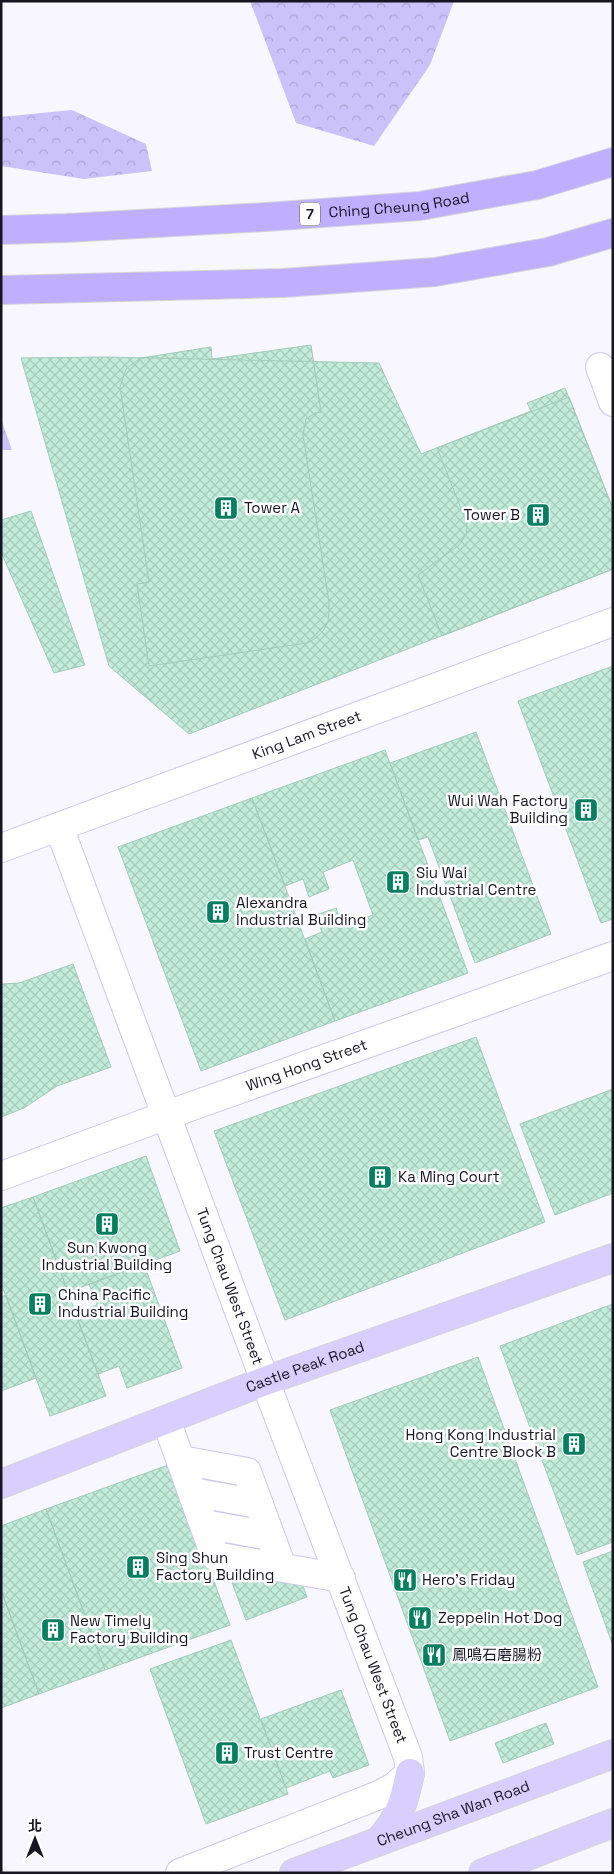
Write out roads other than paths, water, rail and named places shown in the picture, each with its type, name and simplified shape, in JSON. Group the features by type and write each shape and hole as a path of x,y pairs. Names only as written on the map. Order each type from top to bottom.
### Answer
{"highway":[{"name":"Ching Cheung Road","path":"1,230 266,217 420,206 537,184 613,162"},
{"path":"1,290 283,283 435,272 548,252 613,233"}],"main road":[{"name":"Castle Peak Road","path":"1,1484 265,1381 613,1258"},
{"name":"Cheung Sha Wan Road","path":"294,1873 613,1754"},
{"path":"380,1840 394,1823 402,1807 410,1773"},
{"path":"483,1873 613,1823"}],"street":[{"path":"600,366 613,402"},
{"name":"King Lam Street","path":"1,848 613,622"},
{"name":"Tung Chau West Street","path":"59,827 265,1381 408,1756 410,1773"},
{"name":"Wing Hong Street","path":"1,1176 613,956"},
{"path":"166,1420 216,1556 340,1578"},
{"path":"181,1460 247,1472 282,1567"},
{"path":"192,1492 259,1504"},
{"path":"204,1524 270,1536"},
{"path":"180,1873 380,1795 394,1787 410,1773"}],"place":[{"name":"Tower A","path":"226,508"},
{"name":"Tower B","path":"538,515"},
{"name":"Wui Wah Factory Building","path":"586,810"},
{"name":"Siu Wai Industrial Centre","path":"398,882"},
{"name":"Alexandra Industrial Building","path":"218,912"},
{"name":"Ka Ming Court","path":"380,1177"},
{"name":"Sun Kwong Industrial Building","path":"107,1224"},
{"name":"China Pacific Industrial Building","path":"40,1304"},
{"name":"Hong Kong Industrial Centre Block B","path":"574,1444"},
{"name":"Sing Shun Factory Building","path":"138,1567"},
{"name":"Hero's Friday","path":"405,1580"},
{"name":"Zeppelin Hot Dog","path":"420,1618"},
{"name":"New Timely Factory Building","path":"53,1630"},
{"name":"鳳鳴石磨腸粉","path":"434,1655"},
{"name":"Trust Centre","path":"227,1753"}]}
